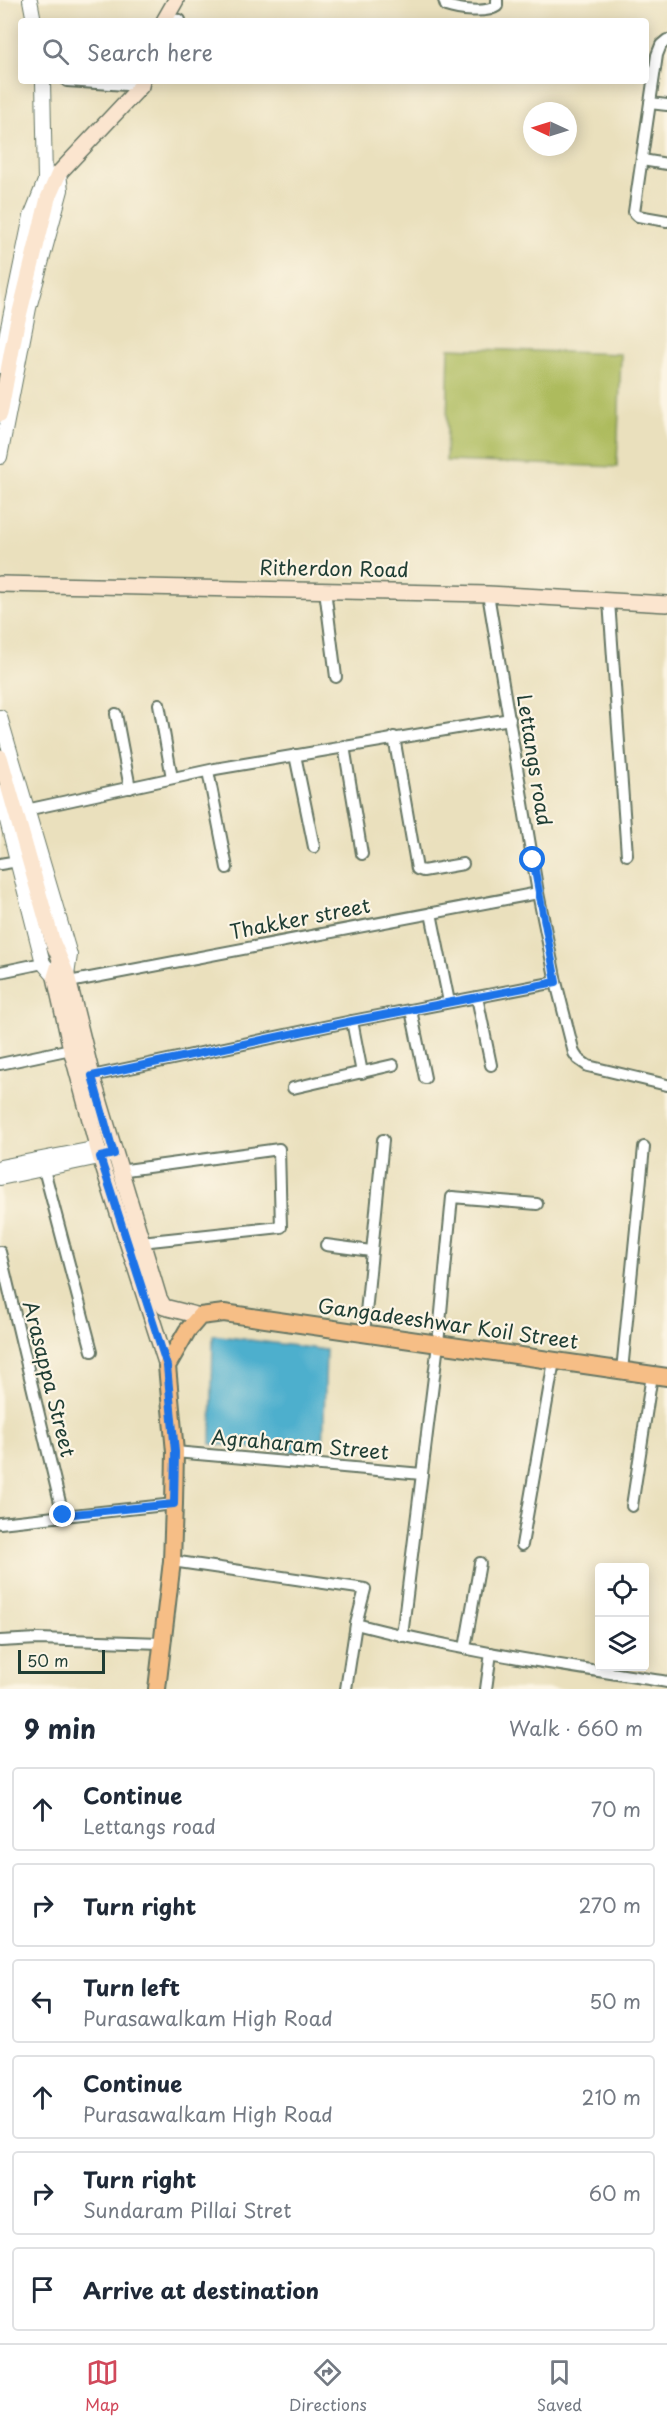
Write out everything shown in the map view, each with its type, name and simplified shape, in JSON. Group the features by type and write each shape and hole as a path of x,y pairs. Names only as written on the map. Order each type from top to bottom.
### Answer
{"main road":[{"path":"171,18 176,0"},
{"path":"0,414 16,328 48,198 59,172 141,84"},
{"name":"Ritherdon Road","path":"0,584 488,594 667,604"},
{"path":"0,757 92,1076 104,1153 119,1171 159,1299 165,1307 200,1316 187,1331 167,1366"},
{"path":"64,978 71,1049 167,1366 175,1452 174,1504 172,1561 157,1689"},
{"name":"Gangadeeshwar Koil Street","path":"200,1316 224,1313 659,1376"}],"street":[{"path":"30,0 33,18"},
{"path":"444,0 446,6 452,8 489,10 497,6 497,0"},
{"path":"667,40 661,45 657,55 635,215 667,221"},
{"path":"0,366 31,216 45,181 43,84"},
{"path":"650,103 667,105"},
{"path":"642,160 667,164"},
{"path":"0,457 29,308 61,190 59,172 45,181"},
{"path":"325,590 336,677"},
{"name":"Lettangs road","path":"488,594 538,893 556,982 574,1053 588,1066 667,1085"},
{"path":"609,601 627,855"},
{"path":"159,704 172,778"},
{"path":"116,714 130,788"},
{"path":"0,717 70,956 64,978 44,963 0,793"},
{"path":"26,810 208,771 510,719"},
{"path":"394,738 417,869 423,871 463,864"},
{"path":"344,746 362,854"},
{"path":"295,755 314,847"},
{"path":"208,771 227,868"},
{"path":"0,864 18,861"},
{"name":"Thakker street","path":"64,978 538,893"},
{"path":"431,913 449,1002"},
{"path":"0,972 44,963"},
{"path":"92,1076 352,1021 556,982"},
{"path":"477,997 491,1065"},
{"path":"411,1010 425,1078"},
{"path":"352,1021 362,1073"},
{"path":"0,1064 71,1049"},
{"path":"293,1088 393,1065"},
{"path":"364,1333 383,1140"},
{"path":"622,1371 644,1147"},
{"path":"119,1171 279,1149 281,1227 141,1242"},
{"path":"0,1167 104,1153"},
{"path":"0,1178 42,1163"},
{"path":"42,1163 92,1351"},
{"path":"402,1636 438,1344 452,1197 537,1204"},
{"path":"326,1245 371,1251"},
{"name":"Arasappa Street","path":"0,1252 63,1515"},
{"path":"522,1545 554,1361"},
{"path":"632,1506 659,1376"},
{"name":"Agraharam Street","path":"175,1452 422,1474"},
{"path":"0,1523 174,1504"},
{"path":"172,1561 365,1589 356,1624 346,1689"},
{"path":"465,1648 480,1563"},
{"path":"356,1624 402,1636 491,1653 667,1682"},
{"path":"0,1641 161,1643"},
{"path":"486,1689 491,1653"}],"green space":[{"path":"449,348 621,354 617,467 446,461"}],"water":[{"path":"213,1335 326,1350 323,1455 211,1444"}],"route":[{"path":"63,1515 174,1504 175,1452 167,1366 100,1157 114,1154 92,1076 352,1021 556,982 533,860"}]}
